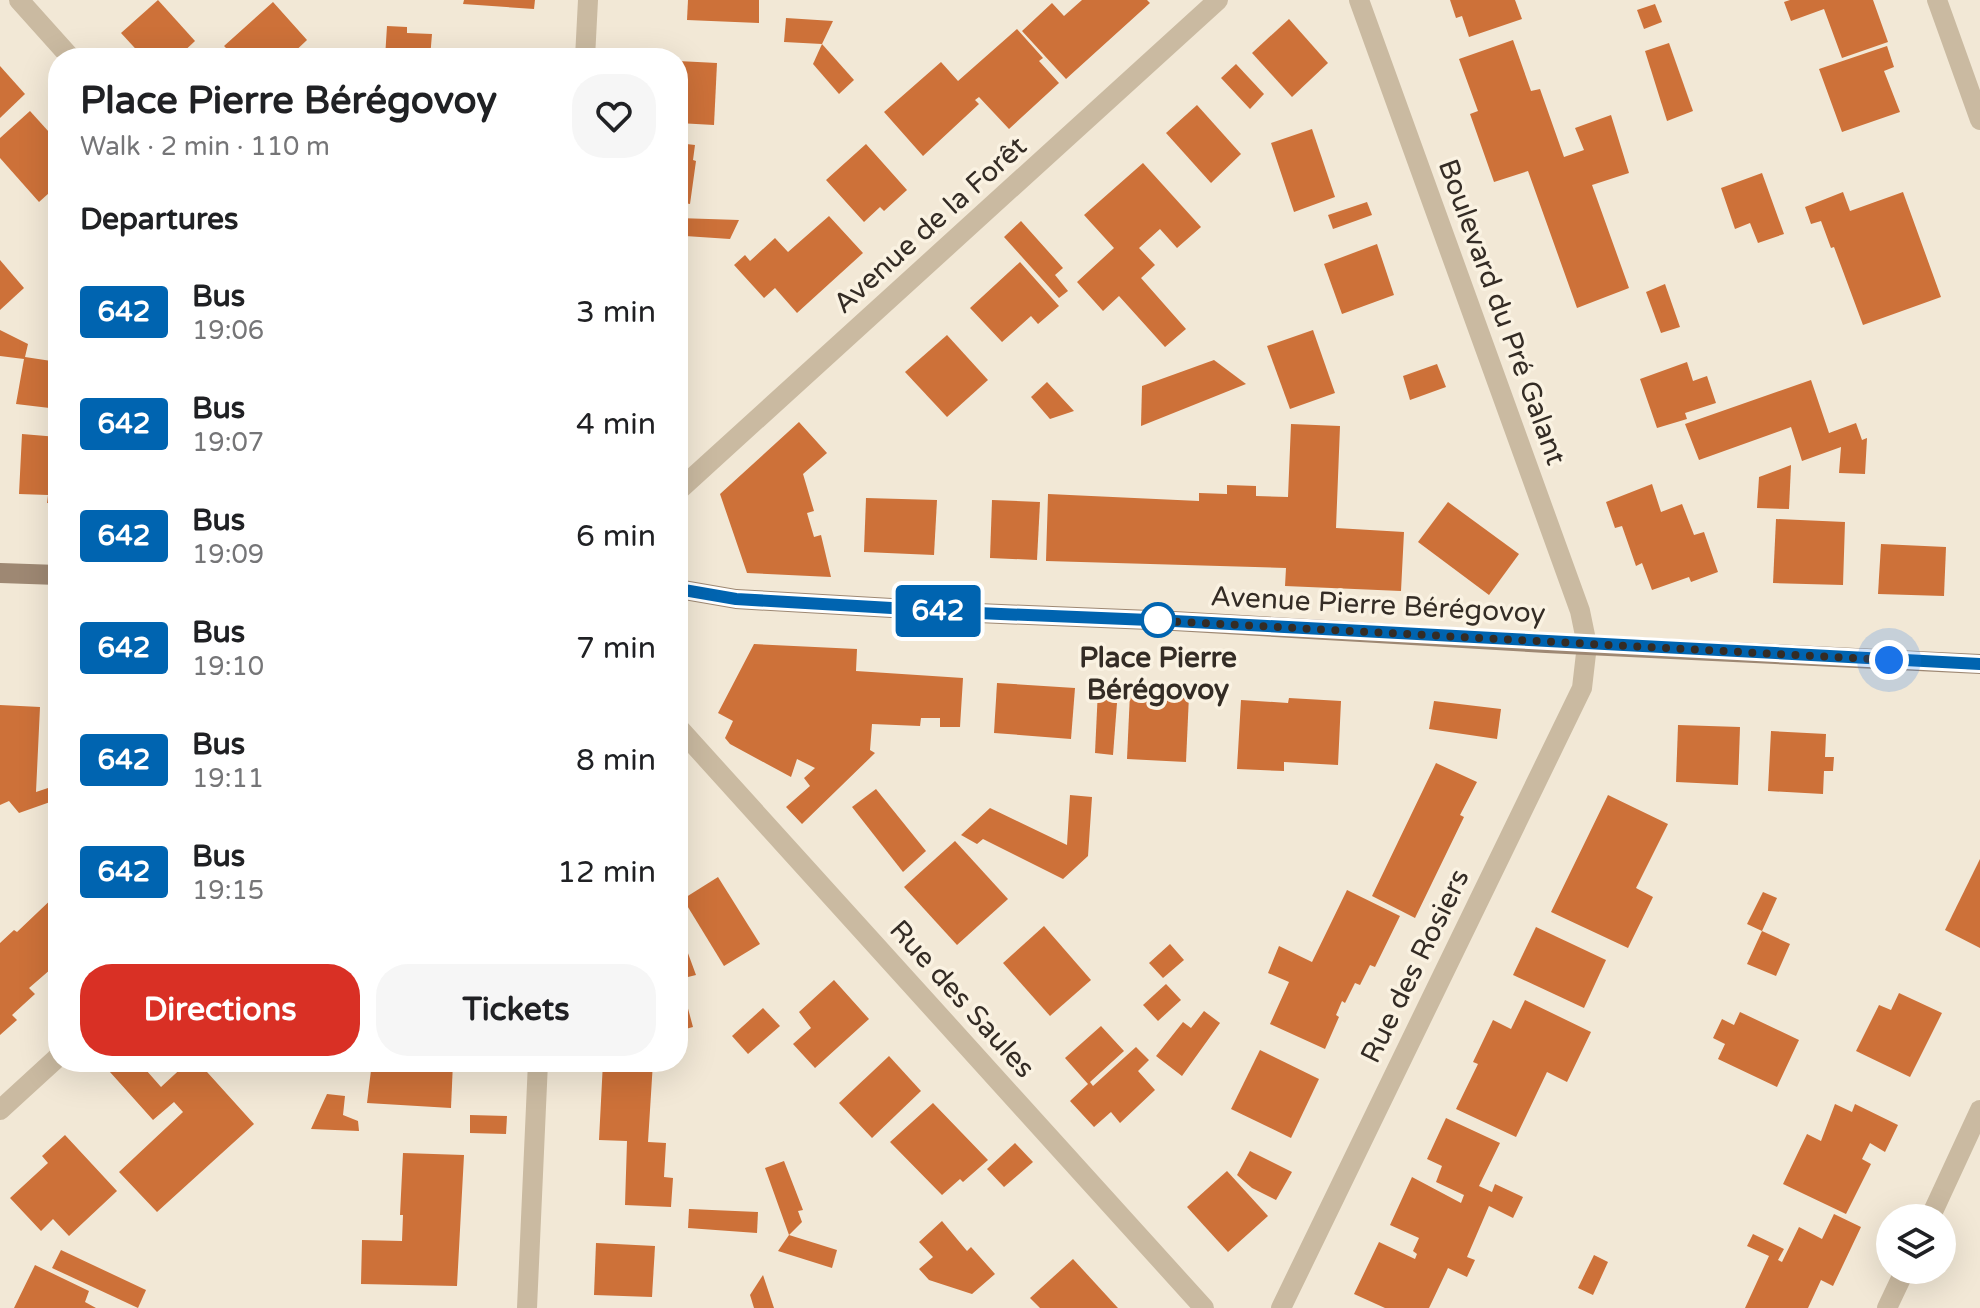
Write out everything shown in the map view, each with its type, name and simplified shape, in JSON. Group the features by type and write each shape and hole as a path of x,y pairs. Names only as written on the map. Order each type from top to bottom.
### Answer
{"street":[{"path":"19,0 62,48"},
{"path":"586,48 588,0"},
{"name":"Avenue de la Forêt","path":"688,482 1218,0"},
{"name":"Boulevard du Pré Galant","path":"1359,0 1580,611 1587,645"},
{"path":"1937,0 1980,120"},
{"path":"0,573 48,575"},
{"name":"Avenue Pierre Bérégovoy","path":"688,591 736,599 1980,664"},
{"name":"Rue des Rosiers","path":"1281,1308 1582,688 1587,645"},
{"name":"Rue des Saules","path":"688,738 1204,1308"},
{"path":"0,1110 48,1066"},
{"path":"527,1308 538,1072"},
{"path":"1936,1204 1980,1110"},
{"path":"1887,1308 1898,1284"}],"building":[{"path":"158,0 195,41 188,48 135,48 121,33"},
{"path":"464,0 535,0 534,9 463,4"},
{"path":"688,0 759,0 759,23 687,20"},
{"path":"1082,0 1147,0 1150,3 1066,79 1022,31 1052,3 1064,16"},
{"path":"1450,0 1515,0 1522,19 1469,37 1462,16 1456,18"},
{"path":"1873,0 1888,42 1842,58 1824,9 1791,21 1784,2"},
{"path":"273,2 307,40 299,48 224,46"},
{"path":"1655,4 1662,22 1644,29 1637,10"},
{"path":"786,18 833,21 822,44 784,42"},
{"path":"1289,19 1328,63 1292,97 1252,53"},
{"path":"387,26 407,27 407,33 432,34 431,48 386,48"},
{"path":"1017,29 1043,58 1039,61 1059,83 1009,129 979,97 975,100 979,104 923,156 884,112 941,62 958,81"},
{"path":"1513,40 1531,91 1540,89 1564,157 1584,150 1575,128 1611,115 1629,173 1592,185 1629,288 1577,308 1528,171 1494,182 1470,114 1478,111 1459,59"},
{"path":"1669,43 1693,111 1667,121 1645,51"},
{"path":"822,44 854,80 839,94 813,64"},
{"path":"1887,46 1894,67 1884,71 1900,112 1842,132 1819,69"},
{"path":"688,62 717,63 714,125 688,124"},
{"path":"1236,64 1264,94 1250,109 1221,78"},
{"path":"0,66 25,94 0,118"},
{"path":"1197,105 1241,154 1211,183 1166,133"},
{"path":"30,111 48,131 48,194 39,202 0,158 0,138"},
{"path":"1312,129 1335,197 1294,212 1271,143"},
{"path":"688,144 695,145 693,160 696,161 690,204"},
{"path":"866,144 907,190 884,211 880,207 864,222 826,180"},
{"path":"1143,163 1201,227 1177,248 1160,229 1139,248 1155,265 1141,278 1186,329 1165,347 1119,296 1103,311 1077,282 1114,248 1084,215"},
{"path":"1762,173 1784,234 1758,243 1750,223 1735,229 1721,188"},
{"path":"1843,192 1850,211 1903,192 1941,297 1863,325 1834,247 1831,248 1821,221 1811,224 1805,207"},
{"path":"1367,202 1372,215 1333,229 1328,215"},
{"path":"829,216 863,253 797,313 775,288 764,298 734,265 745,255 750,261 775,238 788,252"},
{"path":"688,218 739,220 730,239 688,236"},
{"path":"1021,221 1063,268 1055,275 1068,291 1059,298 1004,237"},
{"path":"1377,244 1394,295 1342,314 1324,264"},
{"path":"0,260 24,288 0,310"},
{"path":"1020,262 1059,306 1038,324 1031,316 1002,342 970,308"},
{"path":"1665,284 1680,327 1661,333 1646,292"},
{"path":"0,330 28,344 25,357 48,360 48,408 16,404 24,359 0,356"},
{"path":"1313,330 1335,393 1290,409 1267,346"},
{"path":"947,335 988,380 947,417 905,372"},
{"path":"1214,360 1246,384 1141,426 1142,386"},
{"path":"1687,362 1693,381 1707,376 1716,403 1685,413 1687,419 1657,428 1640,379"},
{"path":"1437,364 1446,387 1410,400 1403,376"},
{"path":"1811,380 1829,433 1856,423 1862,440 1867,438 1865,474 1839,473 1841,447 1802,461 1791,427 1699,460 1685,424"},
{"path":"1047,382 1074,411 1050,419 1031,397"},
{"path":"799,422 827,453 803,474 814,511 807,513 814,537 821,535 831,577 747,573 720,494"},
{"path":"1291,424 1340,426 1336,528 1404,532 1401,591 1285,586 1286,568 1046,561 1048,494 1199,501 1199,493 1227,494 1227,485 1256,486 1256,496 1288,497"},
{"path":"22,434 48,436 48,495 19,494"},
{"path":"1791,465 1789,509 1757,508 1759,477"},
{"path":"1652,484 1661,512 1682,504 1694,535 1704,532 1718,572 1691,582 1689,577 1652,590 1642,563 1636,566 1622,526 1615,528 1606,502"},
{"path":"866,498 937,500 934,555 864,552"},
{"path":"992,500 1040,502 1037,560 990,558"},
{"path":"1448,502 1519,554 1489,595 1418,542"},
{"path":"1776,519 1845,522 1843,585 1773,583"},
{"path":"1881,544 1946,547 1944,596 1878,594"},
{"path":"754,644 857,649 856,671 963,678 960,727 940,727 940,718 921,718 920,726 872,724 870,750 875,753 802,824 786,807 810,786 804,778 815,768 797,759 791,777 730,744 725,738 733,721 718,713"},
{"path":"997,683 1075,688 1071,739 994,733"},
{"path":"1098,689 1118,690 1113,755 1095,753"},
{"path":"1130,693 1189,695 1186,762 1127,759"},
{"path":"1289,698 1341,701 1338,765 1284,762 1284,771 1237,769 1241,700 1288,703"},
{"path":"1434,701 1501,709 1497,739 1429,729"},
{"path":"0,705 40,707 36,792 48,788 48,803 19,813 9,801 0,805"},
{"path":"1678,725 1740,727 1738,785 1676,782"},
{"path":"1771,731 1826,734 1825,757 1834,757 1833,771 1824,771 1823,794 1768,791"},
{"path":"1436,763 1477,782 1460,815 1464,817 1415,918 1372,896"},
{"path":"876,789 926,851 903,872 852,807"},
{"path":"1070,795 1092,797 1088,856 1063,879 983,839 977,844 961,835 990,808 1067,845"},
{"path":"1608,795 1668,824 1636,888 1653,897 1628,948 1551,912"},
{"path":"955,841 1008,899 957,945 904,887"},
{"path":"1980,859 1980,948 1945,930"},
{"path":"718,877 760,944 724,966 688,907 688,896"},
{"path":"1347,890 1400,916 1375,967 1370,965 1360,985 1355,983 1345,1003 1342,1001 1336,1015 1339,1017 1325,1049 1270,1024 1289,982 1268,973 1279,946 1312,962"},
{"path":"1763,892 1777,898 1762,931 1747,924"},
{"path":"48,903 48,972 29,988 35,994 12,1015 17,1020 0,1035 0,943 14,930 17,932"},
{"path":"1044,926 1091,980 1050,1016 1003,963"},
{"path":"1536,927 1606,960 1584,1008 1513,975"},
{"path":"1762,931 1790,944 1776,976 1747,964"},
{"path":"1170,944 1184,960 1163,978 1149,963"},
{"path":"688,953 696,975 688,977"},
{"path":"834,980 869,1019 815,1068 793,1044 811,1028 799,1012"},
{"path":"1166,984 1181,1000 1158,1021 1143,1005"},
{"path":"1899,993 1942,1013 1910,1077 1856,1051 1879,1005 1891,1010"},
{"path":"1525,1000 1591,1032 1567,1082 1547,1072 1516,1137 1456,1109 1478,1064 1473,1062 1493,1020 1511,1029"},
{"path":"763,1008 780,1026 748,1054 732,1036"},
{"path":"688,1009 693,1027 688,1028"},
{"path":"1204,1011 1220,1023 1182,1076 1156,1056 1183,1022 1191,1028"},
{"path":"1740,1012 1799,1040 1777,1087 1718,1059 1725,1044 1713,1038 1722,1019 1734,1025"},
{"path":"1101,1026 1124,1051 1090,1082 1093,1086 1136,1047 1149,1060 1138,1071 1155,1090 1120,1123 1111,1112 1094,1127 1070,1101 1088,1084 1065,1058"},
{"path":"1260,1050 1319,1079 1291,1138 1231,1109"},
{"path":"889,1056 921,1091 872,1138 839,1103"},
{"path":"110,1072 148,1072 161,1087 177,1072 207,1072 254,1124 157,1212 119,1172 183,1112 174,1102 153,1120"},
{"path":"371,1072 453,1072 451,1108 367,1103"},
{"path":"602,1072 652,1072 648,1142 666,1143 664,1177 673,1178 671,1207 625,1205 627,1141 599,1140"},
{"path":"327,1094 345,1096 343,1115 358,1121 359,1131 311,1129"},
{"path":"933,1103 988,1160 942,1195 890,1142"},
{"path":"1835,1104 1852,1112 1855,1104 1898,1125 1885,1152 1870,1143 1862,1159 1871,1164 1846,1214 1783,1184 1807,1134 1821,1141"},
{"path":"470,1115 507,1116 506,1134 470,1133"},
{"path":"1446,1118 1500,1143 1479,1186 1492,1192 1495,1184 1523,1197 1513,1218 1489,1206 1467,1257 1475,1260 1467,1277 1448,1268 1429,1308 1385,1308 1354,1294 1379,1242 1415,1259 1417,1254 1413,1251 1419,1238 1390,1225 1412,1177 1461,1203 1464,1195 1436,1182 1442,1166 1427,1159"},
{"path":"65,1135 117,1191 69,1236 53,1219 41,1231 10,1198 48,1163 42,1156"},
{"path":"1015,1143 1033,1162 1004,1187 987,1169"},
{"path":"1250,1151 1292,1172 1276,1200 1252,1188 1237,1175"},
{"path":"403,1153 464,1155 457,1286 361,1284 362,1240 402,1241"},
{"path":"784,1161 803,1210 798,1211 802,1222 789,1235 765,1168"},
{"path":"1227,1171 1268,1216 1228,1252 1187,1207"},
{"path":"689,1209 758,1212 757,1233 688,1228"},
{"path":"1834,1214 1861,1227 1833,1286 1821,1280 1808,1308 1745,1308 1769,1256 1747,1246 1753,1234 1784,1249 1778,1260 1782,1262 1799,1227 1822,1239"},
{"path":"942,1221 967,1251 971,1247 995,1274 972,1294 929,1280 919,1269 933,1257 919,1242"},
{"path":"789,1235 837,1250 832,1268 778,1251"},
{"path":"596,1243 655,1246 652,1297 594,1295"},
{"path":"61,1250 146,1290 138,1308 52,1268"},
{"path":"1594,1255 1608,1262 1593,1295 1578,1288"},
{"path":"1073,1259 1118,1308 1040,1308 1030,1298"},
{"path":"35,1265 89,1291 85,1302 96,1308 14,1308"},
{"path":"763,1275 774,1308 754,1308 750,1295"}],"bus line":[{"name":"642","path":"688,591 736,599 978,613 1980,664"}],"place":[{"name":"Place Pierre Bérégovoy","path":"1158,620"}],"route":[{"path":"1158,620 1146,620 1889,660"}]}
